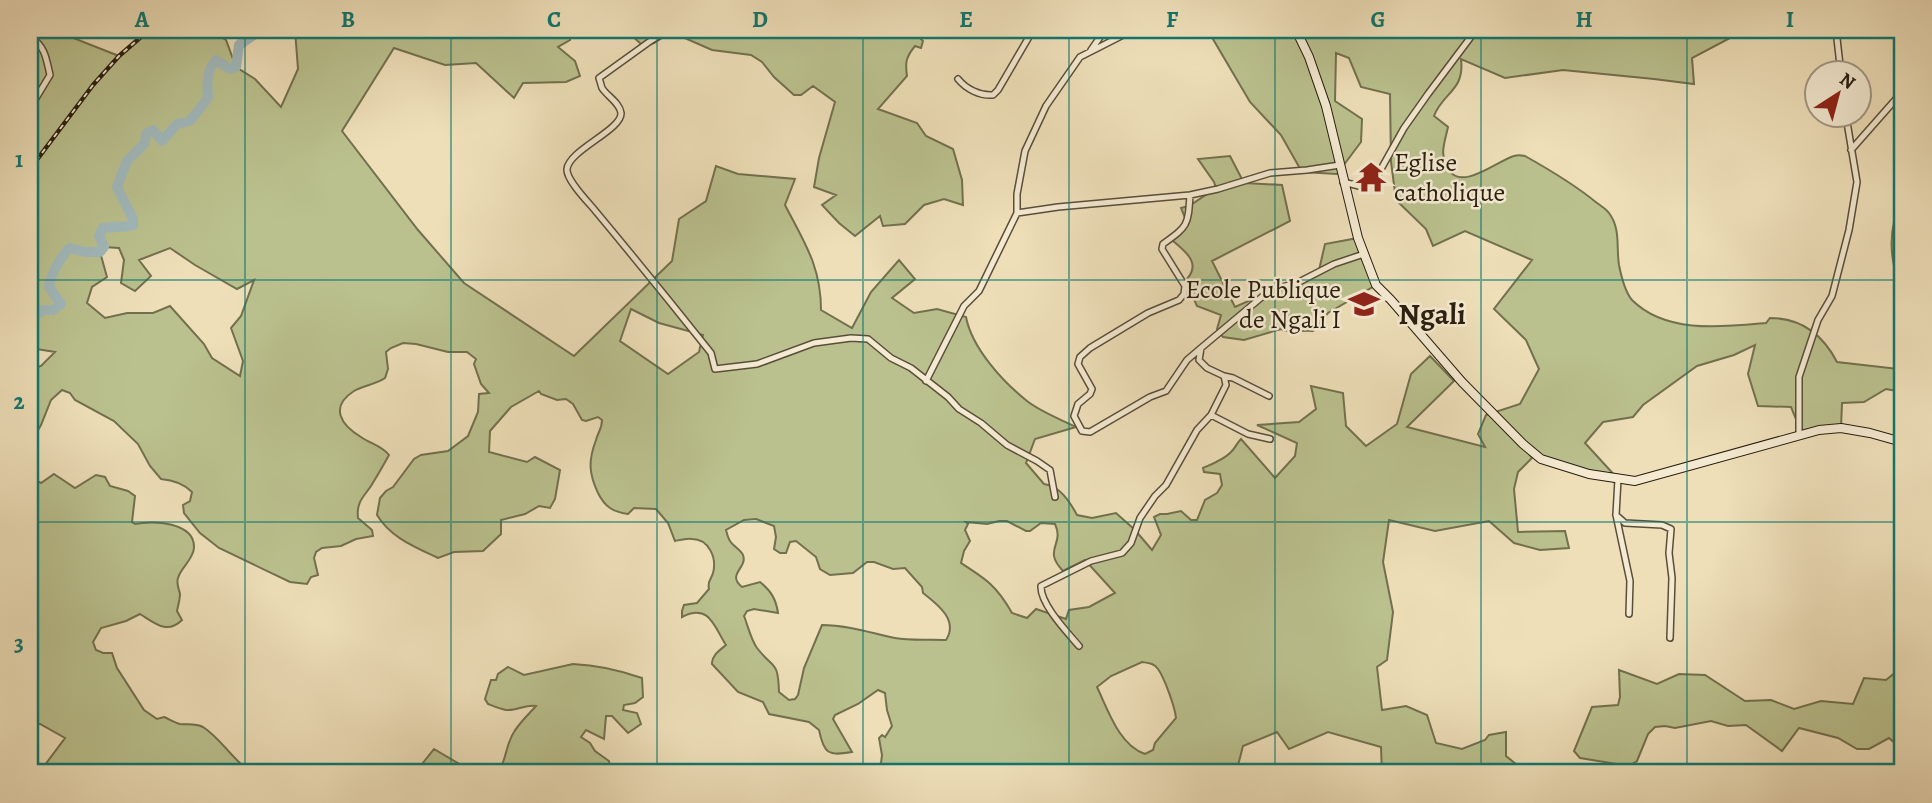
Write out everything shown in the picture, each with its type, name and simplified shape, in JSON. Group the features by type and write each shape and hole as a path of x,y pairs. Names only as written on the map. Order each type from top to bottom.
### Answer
{"street":[{"path":"668,30 599,78 603,88 621,109 621,116 618,123 590,143 569,163 567,170 569,177 711,353 715,369 757,364 814,343 851,338 868,339 891,358 911,368 1007,445 1050,470 1055,497"},
{"path":"958,79 964,86 985,96 993,95 1033,30"},
{"path":"1090,51 1105,30"},
{"path":"926,381 964,306 979,291 1017,213 1017,194 1026,151 1046,106 1080,57 1133,30"},
{"path":"1296,30 1309,57 1326,106 1357,237 1376,285 1462,382 1541,459 1589,474 1635,481 1799,435 1841,428 1902,442"},
{"path":"1343,183 1359,186 1376,178 1404,128 1476,30"},
{"path":"1836,30 1840,60"},
{"path":"30,36 40,44 50,75 30,108"},
{"path":"1851,150 1902,95"},
{"path":"1799,435 1799,377 1818,320 1832,296 1849,230 1857,182 1848,130"},
{"path":"1017,213 1190,195 1270,173 1340,165"},
{"path":"1190,195 1189,217 1185,228 1163,244 1162,249 1185,286 1184,294 1179,300 1148,313 1090,348 1080,357 1079,364 1092,389 1078,404 1074,416 1082,432 1090,432 1166,390 1187,360 1269,291 1299,282 1334,264 1364,254"},
{"path":"1201,348 1199,360 1207,368 1269,396"},
{"path":"1079,646 1061,625 1041,592 1041,586 1091,561 1122,553 1131,543 1140,518 1166,485 1197,430 1211,415 1226,385 1224,376"},
{"path":"1211,415 1248,434 1270,439"},
{"path":"1618,479 1616,515 1630,581 1629,614"},
{"path":"1616,515 1625,523 1662,525 1671,529 1670,638"}],"green space":[{"path":"30,30 59,30 119,56 149,30 208,30 226,40 236,67 255,79 281,107 298,69 295,30 569,30 570,40 558,47 575,61 580,76 566,82 523,83 514,98 476,63 445,65 394,48 342,131 418,230 464,283 574,356 672,261 679,219 706,201 716,166 738,174 795,179 785,205 815,267 821,310 852,328 871,292 899,260 915,279 892,298 914,313 937,309 966,317 981,352 1017,393 1044,412 1076,427 1035,439 1026,463 1044,484 1060,491 1077,515 1092,518 1116,513 1152,550 1161,535 1154,517 1181,511 1191,520 1197,520 1205,500 1217,493 1222,485 1220,474 1204,472 1203,468 1227,455 1241,439 1275,478 1295,456 1297,443 1257,425 1299,422 1316,409 1311,386 1343,393 1346,426 1366,446 1397,424 1411,374 1430,356 1454,381 1407,427 1485,447 1478,434 1486,415 1520,404 1539,369 1526,340 1494,309 1532,260 1465,231 1433,246 1426,229 1396,200 1391,162 1390,94 1361,87 1349,58 1336,53 1335,101 1362,119 1361,142 1337,174 1302,172 1281,135 1250,102 1210,34 1211,30 1745,30 1692,58 1694,84 1563,70 1505,78 1461,59 1457,85 1434,116 1448,127 1443,149 1446,164 1455,176 1471,176 1519,155 1571,183 1613,219 1625,288 1632,300 1661,319 1695,326 1766,323 1770,318 1792,321 1818,336 1837,362 1898,369 1902,355 1902,392 1886,389 1864,402 1842,403 1841,428 1799,435 1791,407 1758,406 1748,374 1755,345 1734,355 1697,366 1643,405 1633,417 1603,422 1585,443 1618,479 1541,459 1525,448 1532,458 1518,472 1514,489 1518,532 1565,531 1569,548 1540,550 1514,543 1489,521 1435,531 1389,520 1383,562 1393,612 1387,660 1377,667 1382,710 1406,706 1427,715 1436,743 1462,749 1485,740 1489,735 1506,732 1506,756 1527,773 1382,773 1381,747 1328,732 1289,749 1277,732 1243,746 1236,773 875,773 882,755 879,738 882,735 885,737 892,726 885,693 878,690 835,715 833,719 852,752 837,754 825,749 819,730 809,722 769,714 763,702 738,692 712,664 714,656 726,645 715,625 699,613 682,617 684,605 697,603 709,589 714,567 710,550 698,540 675,541 668,523 656,509 634,508 628,514 607,505 595,486 591,473 592,454 602,420 598,417 582,420 573,404 566,399 557,400 539,391 511,407 490,431 489,452 527,462 535,457 560,470 555,499 550,508 539,506 525,514 501,520 501,534 483,551 454,552 438,558 404,541 389,530 377,515 380,498 393,487 414,459 421,455 448,451 468,436 478,412 479,394 489,393 481,384 474,364 476,359 467,352 448,352 403,343 391,348 386,352 388,369 385,378 354,391 346,397 340,409 343,421 348,427 389,455 359,506 358,518 372,530 373,536 356,539 341,546 322,548 316,552 314,558 318,575 311,577 307,584 290,582 219,548 200,533 184,513 183,505 190,501 192,492 178,483 161,479 138,444 114,421 75,400 70,393 62,390 51,400 30,444 30,370 41,366 55,352 30,348","holes":["104,247 119,248 124,260 121,283 135,291 151,276 139,260 170,248 237,289 254,280 241,316 231,328 243,361 240,376 212,358 204,344 170,306 153,313 127,313 105,318 87,303 92,287 107,277 100,252","631,309 659,323 703,335 699,352 668,374 620,341","756,519 774,526 774,549 786,553 790,542 796,541 816,557 820,569 830,575 853,573 867,562 893,569 905,568 922,587 923,593 945,613 950,626 946,640 901,639 822,625 804,668 798,695 789,700 779,692 776,670 755,645 744,616 747,611 754,609 778,613 776,604 770,592 760,582 742,587 738,582 736,578 743,564 743,555 730,541 726,530 744,520","1007,521 1026,531 1041,523 1055,524 1058,537 1054,557 1063,571 1085,560 1115,593 1089,607 1069,610 1066,619 1036,609 1027,618 1012,613 990,584 961,563 970,541 965,530 968,524 966,522 987,524","1142,662 1153,664 1163,678 1176,718 1155,743 1153,750 1145,754 1121,735 1097,687 1111,676"]},
{"path":"611,30 919,30 918,36 923,41 921,48 915,46 908,57 907,76 878,109 917,123 926,136 953,149 962,180 963,205 944,199 924,205 905,224 883,226 880,216 855,236 822,205 836,195 814,187 819,158 835,102 813,86 801,95 794,95 762,62 751,55 712,50 678,35 665,36 654,43 642,45 627,31"},
{"path":"1230,156 1244,183 1282,185 1290,221 1212,261 1235,307 1319,270 1325,244 1358,238 1376,285 1328,313 1313,331 1281,329 1244,340 1223,337 1217,329 1221,315 1197,306 1187,279 1193,268 1192,263 1173,241 1174,235 1186,220 1181,208 1189,206 1216,188 1198,159"},
{"path":"1902,221 1902,295 1894,268 1892,241 1894,222"},
{"path":"54,474 75,488 96,475 105,477 110,486 135,496 132,522 162,523 181,528 188,533 194,548 177,580 180,594 177,611 182,620 166,627 140,614 101,628 93,642 96,650 112,653 117,668 144,710 157,719 164,717 180,724 203,727 254,773 152,773 134,770 132,773 39,773 65,738 40,724 30,723 30,477 41,483"},
{"path":"573,664 608,668 642,678 643,697 635,703 624,705 623,710 637,713 641,724 628,733 612,716 606,716 604,739 586,730 581,737 609,761 611,771 498,773 514,732 536,706 506,710 488,704 485,699 491,680 496,680 498,674 508,667 524,675"},
{"path":"1902,667 1902,773 1892,773 1898,756 1897,745 1889,738 1869,749 1857,749 1838,738 1799,728 1782,751 1746,725 1728,726 1711,721 1675,728 1655,727 1648,734 1637,761 1629,766 1580,758 1574,751 1592,707 1618,705 1619,670 1657,684 1679,674 1705,675 1745,701 1771,700 1794,709 1821,701 1853,704 1864,678 1886,680"},
{"path":"434,749 478,773 407,773 422,764"}],"waterway":[{"path":"30,320 43,310 53,310 61,304 49,287 56,266 70,248 100,252 104,247 99,236 103,228 133,225 133,219 117,187 127,161 145,143 146,134 153,130 162,141 177,124 190,121 208,98 207,82 216,60 230,69 236,67 239,45 261,30"}],"railway":[{"path":"30,169 93,85 119,56 149,30"}],"place":[{"name":"Eglise catholique","path":"1371,177"},
{"name":"Ecole Publique de Ngali I","path":"1364,304"}],"district":[{"name":"Ngali","path":"1432,314"}]}
